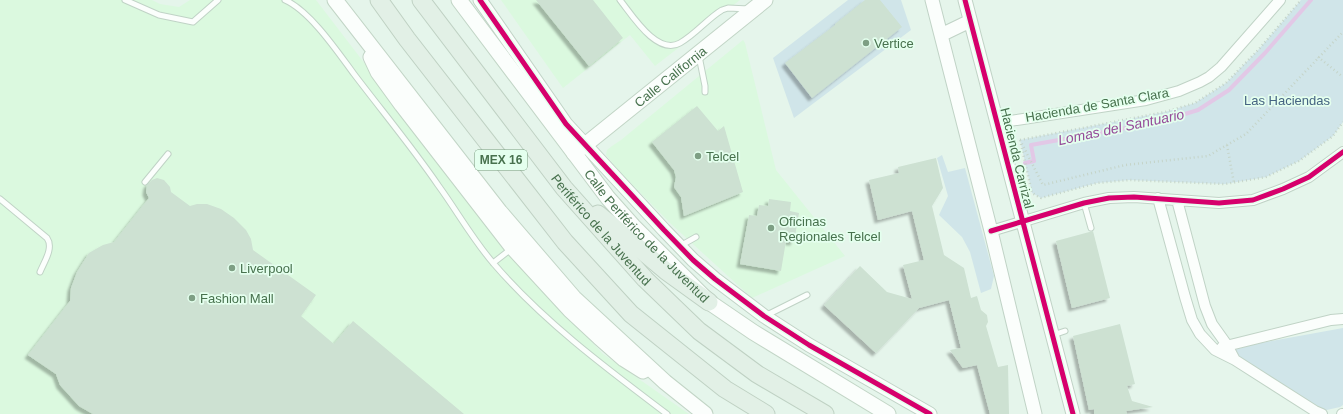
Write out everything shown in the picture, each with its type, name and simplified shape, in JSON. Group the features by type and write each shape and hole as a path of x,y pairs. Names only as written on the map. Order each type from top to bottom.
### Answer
{"highway":[{"name":"MEX 16","path":"379,0 407,39 565,242 631,314 725,389 766,414"},
{"name":"Periférico de la Juventud","path":"421,0 567,192 645,279 699,331 757,374 825,414"},
{"path":"567,192 591,209 666,271 709,302"},
{"path":"725,389 748,414"}],"main road":[{"path":"335,0 500,212 552,274 584,308 665,382 705,414"},
{"name":"Calle Periférico de la Juventud","path":"459,0 580,149 608,198 709,302 778,348 888,414"},
{"name":"Calle California","path":"580,149 765,0"},
{"path":"361,34 378,72 512,247 570,310 598,337 624,359 665,382"}],"street":[{"path":"480,0 566,124 580,149 666,228 679,247 715,279 764,316 809,345 930,414"},
{"path":"932,0 1036,414"},
{"name":"Hacienda Carrizal","path":"965,0 1073,414"},
{"name":"Hacienda de Santa Clara","path":"997,123 1146,100 1179,91 1200,82 1220,67 1274,2"},
{"path":"941,35 970,21"},
{"path":"991,231 1084,203 1109,198 1134,197 1219,202 1253,200 1310,177 1343,152"},
{"path":"1158,198 1192,320 1200,334 1215,350 1235,360 1322,414"},
{"path":"1177,200 1205,306 1212,324 1227,345 1235,360"},
{"path":"1215,350 1227,345 1330,320 1343,319"}],"lane":[{"path":"125,0 159,15 193,22 218,0"},
{"path":"285,0 294,4 317,27 337,51 434,179 493,263 541,313 614,374 666,414"},
{"path":"620,0 651,37 657,42 670,46 681,43 722,10 734,8 752,10"},
{"path":"699,53 705,92"},
{"path":"145,182 168,154"},
{"path":"0,199 49,241 50,245 40,272"},
{"path":"1084,203 1090,228"},
{"path":"679,247 696,237"},
{"path":"493,263 512,247"},
{"path":"764,316 806,296"},
{"path":"1052,335 1065,331"}],"path":[{"path":"1343,32 1246,134 1208,156 1124,165 1043,184 1020,140 1032,193 1041,198 1097,183 1129,180 1225,184 1266,177 1298,161 1333,136 1343,122"},
{"path":"1318,57 1343,76"},
{"path":"1227,145 1234,183"}],"shaded area":[{"name":"Fashion Mall","path":"0,0 152,0 160,4 179,7 190,0 316,0 523,270 603,354 689,414 0,414"},
{"path":"501,0 740,0 655,66 630,35 563,88"},
{"path":"743,40 745,43 776,170 845,256 752,298 671,224 619,171 606,155 607,150"}],"green space":[{"path":"848,0 901,0 911,30 794,118 773,58"},
{"name":"Las Haciendas","path":"1301,0 1343,0 1343,122 1333,136 1299,161 1266,177 1225,184 1129,180 1097,183 1041,198 1032,193 1020,140 1165,112 1195,103 1226,83 1259,49"},
{"path":"942,155 948,172 965,168 994,276 991,289 981,293 970,252 962,237 939,215 948,196 937,158"},
{"path":"1343,328 1343,405 1322,411 1228,349"}],"building":[{"path":"536,0 593,0 623,38 589,66"},
{"path":"865,0 880,0 902,27 812,98 785,63"},
{"name":"Telcel","path":"697,106 718,131 724,126 743,192 684,216 681,197 674,187 676,177 674,170 652,142"},
{"path":"936,158 943,188 932,206 944,255 964,268 971,298 977,296 981,310 987,315 988,322 986,326 998,367 1008,365 1009,414 990,414 977,365 963,368 950,350 961,348 949,300 919,308 876,353 824,305 860,266 887,292 912,299 903,265 924,260 912,211 878,220 869,180 899,173 898,167"},
{"name":"Fashion Mall","path":"157,178 164,180 170,187 171,192 190,206 207,204 221,209 234,218 246,230 251,239 253,250 316,295 301,316 334,344 353,321 464,414 93,414 79,406 60,385 56,374 28,355 70,301 71,288 77,272 89,253 103,245 114,242 149,198 146,192 147,185 152,180"},
{"name":"Oficinas Regionales Telcel","path":"769,199 791,202 790,211 799,213 794,242 786,241 781,271 740,264 749,215 757,216 759,205 768,206"},
{"path":"1093,231 1110,298 1072,308 1056,241"},
{"path":"1120,324 1135,384 1127,386 1132,401 1153,407 1126,411 1127,414 1094,414 1094,409 1089,410 1073,336"}],"waterway":[{"name":"Lomas del Santuario","path":"1025,163 1034,161 1031,145 1159,122 1198,110 1229,90 1265,53 1311,0"}],"cycle path":[{"path":"480,0 566,124 693,260 715,279 764,316 809,345 930,414"},
{"path":"965,0 1073,414"},
{"path":"991,231 1084,203 1109,198 1134,197 1219,203 1253,200 1283,189 1309,177 1343,152"}],"place":[{"name":"Vertice","path":"866,43"},
{"name":"Telcel","path":"698,156"},
{"name":"Oficinas Regionales Telcel","path":"771,228"},
{"name":"Liverpool","path":"232,268"},
{"name":"Fashion Mall","path":"192,298"}]}
